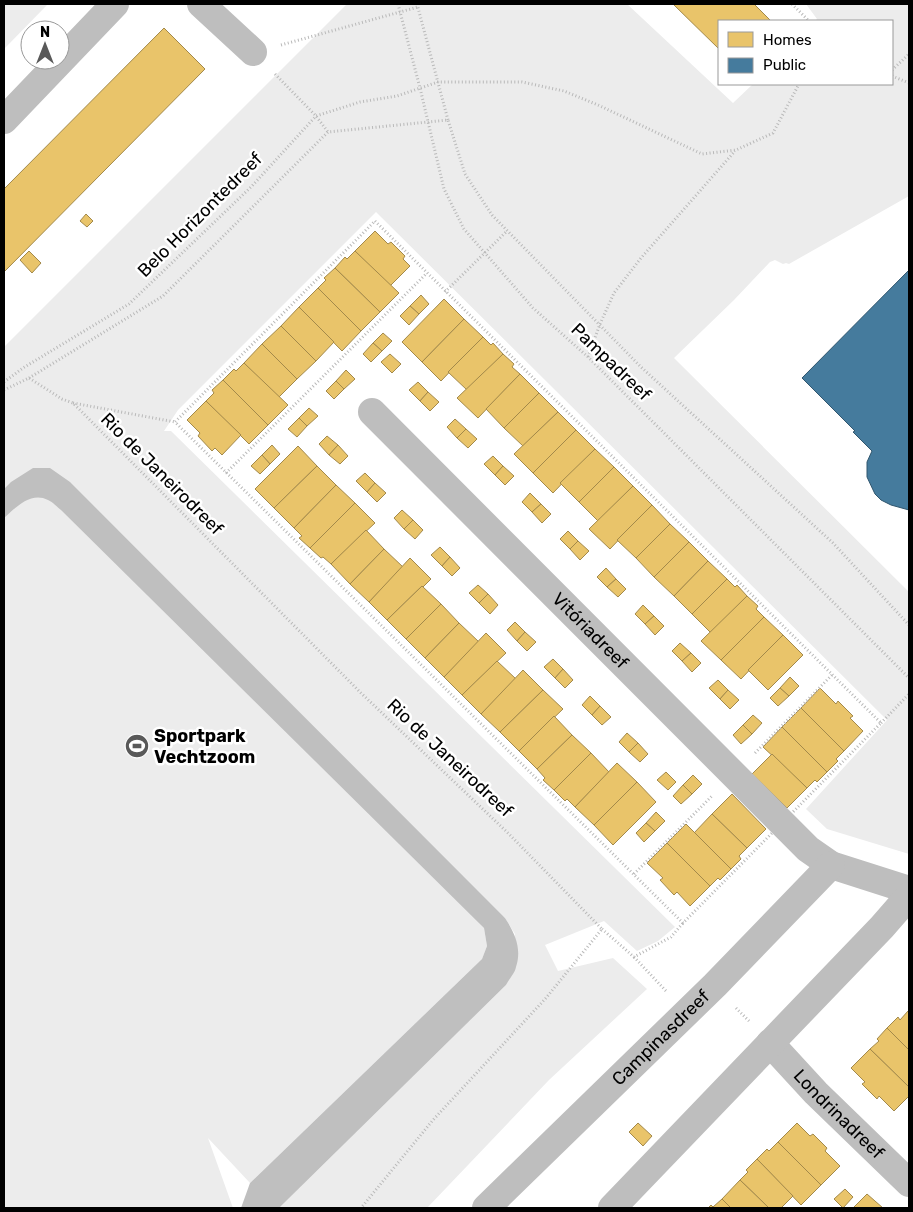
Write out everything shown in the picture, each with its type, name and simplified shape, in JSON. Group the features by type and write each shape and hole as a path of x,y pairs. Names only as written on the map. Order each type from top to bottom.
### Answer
{"street":[{"path":"4,120 115,4"},
{"path":"201,4 253,52"},
{"name":"Vitóriadreef","path":"372,412 808,849 831,865 909,890"},
{"name":"Campinasdreef","path":"486,1208 715,985 831,865"},
{"path":"612,1208 882,927 909,896"},
{"name":"Londrinadreef","path":"770,1044 816,1094 909,1183"}],"path":[{"name":"Pampadreef","path":"398,4 444,189 464,229 533,308 588,357 909,678"},
{"path":"792,4 808,20"},
{"path":"328,132 316,116 253,52 418,6 448,120 466,174 492,215 641,367 833,543 909,624"},
{"path":"893,69 909,54"},
{"path":"893,76 909,82"},
{"name":"Belo Horizontedreef","path":"4,382 23,368 129,304 252,186 316,116 360,102 396,96 438,82 522,82 564,92 598,105 702,154 736,150"},
{"path":"588,357 614,293 736,150 773,133 798,85"},
{"path":"4,390 29,378 163,296 328,132 448,120"},
{"path":"445,292 507,231"},
{"path":"226,473 427,273"},
{"name":"Rio de Janeirodreef","path":"29,378 62,399 73,403 354,686 509,834 602,929 634,957 686,1012"},
{"path":"73,403 175,422"},
{"path":"881,723 909,694"},
{"path":"634,957 671,937 683,923"},
{"path":"361,1208 433,1120 546,998 602,929"},
{"path":"715,985 770,1044"}],"shaded area":[{"path":"4,4 48,4 32,20 20,20 20,33 4,49"},
{"path":"347,4 627,4 733,103 752,85 893,85 893,20 816,20 806,4 909,4 909,196 789,264 783,264 775,260 770,262 674,358 909,592 909,854 827,829 806,809 887,720 376,212 178,410 164,431 171,431 675,927 658,941 637,951 604,921 545,945 558,971 613,958 647,989 549,1080 427,1208 279,1208 506,985 515,934 505,918 90,504 484,928 487,946 482,959 250,1183 208,1138 233,1208 4,1208 4,347"},
{"path":"33,468 50,468 70,482 505,918 512,929 516,941 518,960 514,972 506,985 279,1208 241,1208 250,1183 482,959 487,946 484,928 61,510 50,501 36,498 24,502 4,518 4,489 11,482"}],"building: Homes":[{"path":"673,4 754,4 770,20 718,20 718,48"},
{"path":"164,28 205,69 4,272 4,189"},
{"path":"86,214 93,221 87,227 80,221"},
{"path":"375,231 388,244 391,242 405,256 403,259 410,266 390,286 355,251"},
{"path":"29,251 41,263 32,273 20,260"},
{"path":"355,251 399,293 380,312 335,268 345,257 347,259"},
{"path":"335,268 380,312 361,331 318,288 326,280 324,278"},
{"path":"318,288 361,331 342,351 299,307"},
{"path":"421,295 429,304 419,314 410,306"},
{"path":"444,299 464,319 422,362 402,342"},
{"path":"410,306 419,314 409,325 400,316"},
{"path":"299,307 334,342 316,361 281,326"},
{"path":"464,319 483,337 441,381 422,362"},
{"path":"281,326 316,361 297,379 262,344"},
{"path":"383,333 392,341 382,351 373,343"},
{"path":"483,337 491,345 493,343 503,354 467,390 448,372"},
{"path":"373,343 382,351 371,362 363,354"},
{"path":"262,344 297,379 278,398 244,363"},
{"path":"390,354 401,364 392,373 381,362"},
{"path":"503,354 514,364 512,367 520,374 478,418 457,398"},
{"path":"244,363 288,405 268,425 223,380 234,369 236,371"},
{"path":"346,370 355,379 344,389 336,381"},
{"path":"520,374 539,393 504,428 486,409"},
{"path":"223,380 268,425 249,444 206,401 214,393 212,390"},
{"path":"336,381 344,389 334,399 326,391"},
{"path":"418,382 428,392 420,401 409,390"},
{"path":"428,392 439,402 430,411 420,401"},
{"path":"539,393 558,412 523,446 504,428"},
{"path":"206,401 241,435 222,455 215,448 212,451 198,436 200,433 187,420"},
{"path":"309,408 318,416 307,426 299,418"},
{"path":"558,412 576,430 533,473 514,454"},
{"path":"299,418 307,426 297,437 288,429"},
{"path":"455,419 466,429 457,438 447,427"},
{"path":"466,429 477,439 468,448 457,438"},
{"path":"576,430 595,449 553,493 533,473"},
{"path":"327,436 338,445 329,455 319,444"},
{"path":"272,445 280,454 270,464 262,455"},
{"path":"338,445 348,456 340,464 329,455"},
{"path":"298,446 317,466 274,508 255,489"},
{"path":"595,449 614,467 579,502 560,483"},
{"path":"262,455 270,464 260,474 251,466"},
{"path":"493,456 503,466 495,475 484,464"},
{"path":"317,466 336,485 294,528 274,508"},
{"path":"503,466 514,476 505,485 495,475"},
{"path":"614,467 633,486 598,521 579,502"},
{"path":"365,473 375,483 367,492 356,481"},
{"path":"375,483 386,493 377,502 367,492"},
{"path":"336,485 355,503 310,548 299,538 302,536 294,528"},
{"path":"633,486 652,505 610,549 589,529"},
{"path":"530,493 541,504 532,512 522,502"},
{"path":"355,503 375,523 331,564 310,548"},
{"path":"541,504 551,514 542,523 532,512"},
{"path":"652,505 670,524 636,558 617,540"},
{"path":"402,510 413,520 404,529 394,518"},
{"path":"413,520 423,530 415,539 404,529"},
{"path":"670,524 689,542 654,577 636,558"},
{"path":"366,530 384,549 350,584 331,564"},
{"path":"568,531 578,541 570,549 560,539"},
{"path":"578,541 589,551 580,560 570,549"},
{"path":"689,542 708,561 674,596 654,577"},
{"path":"440,547 450,557 442,566 431,555"},
{"path":"384,549 403,567 369,602 350,584"},
{"path":"450,557 460,568 452,576 442,566"},
{"path":"410,558 431,579 387,620 369,602"},
{"path":"708,561 727,579 692,614 674,596"},
{"path":"606,568 616,579 607,587 597,577"},
{"path":"616,579 626,589 618,597 607,587"},
{"path":"727,579 735,587 737,585 747,596 711,633 692,614"},
{"path":"478,585 488,594 479,603 469,593"},
{"path":"422,586 441,604 406,639 387,620"},
{"path":"488,594 498,605 490,614 479,603"},
{"path":"747,596 758,606 756,609 764,617 721,660 701,641"},
{"path":"441,604 459,623 425,658 406,639"},
{"path":"643,605 654,616 645,624 635,614"},
{"path":"654,616 664,626 655,635 645,624"},
{"path":"764,617 783,635 741,679 721,660"},
{"path":"515,622 525,632 517,641 507,630"},
{"path":"459,623 479,642 444,677 425,658"},
{"path":"525,632 536,642 527,651 517,641"},
{"path":"486,633 506,653 462,695 444,677"},
{"path":"783,635 803,655 768,690 748,670"},
{"path":"680,643 691,653 682,661 672,651"},
{"path":"691,653 701,663 692,672 682,661"},
{"path":"553,659 563,669 555,678 544,667"},
{"path":"497,661 516,679 481,714 462,695"},
{"path":"563,669 573,680 565,688 555,678"},
{"path":"523,670 543,690 500,732 481,714"},
{"path":"790,677 799,686 789,696 780,688"},
{"path":"718,680 728,690 720,699 709,688"},
{"path":"780,688 789,696 778,706 770,698"},
{"path":"820,688 836,704 838,701 853,716 850,718 863,731 844,751 801,708"},
{"path":"543,690 563,709 519,751 500,732"},
{"path":"728,690 739,700 730,709 720,699"},
{"path":"590,696 600,706 592,715 582,705"},
{"path":"600,706 611,717 602,725 592,715"},
{"path":"801,708 844,751 836,759 838,761 827,772 782,727"},
{"path":"753,715 762,723 752,734 743,725"},
{"path":"554,716 572,735 537,769 519,751"},
{"path":"743,725 752,734 741,744 733,735"},
{"path":"782,727 827,772 817,782 815,780 807,788 763,747"},
{"path":"627,733 638,743 629,752 619,742"},
{"path":"572,735 591,753 554,790 543,780 545,778 537,769"},
{"path":"638,743 648,754 640,762 629,752"},
{"path":"591,753 609,772 575,807 567,799 565,801 554,790"},
{"path":"772,754 807,788 787,808 752,774"},
{"path":"617,763 637,782 594,825 575,807"},
{"path":"666,772 676,782 668,790 657,780"},
{"path":"693,775 702,784 692,794 683,785"},
{"path":"637,782 656,802 613,845 594,825"},
{"path":"683,785 692,794 681,804 673,796"},
{"path":"732,794 766,829 747,848 712,814"},
{"path":"656,812 665,821 655,831 646,823"},
{"path":"712,814 747,848 739,856 741,859 731,869 694,833"},
{"path":"646,823 655,831 644,842 636,833"},
{"path":"686,824 731,869 720,880 718,878 710,886 667,843"},
{"path":"667,843 710,886 690,906 677,892 674,895 660,880 663,878 647,863"},
{"path":"908,1011 909,1050 887,1028 898,1017 900,1020"},
{"path":"887,1028 909,1050 909,1087 870,1049 879,1041 877,1039"},
{"path":"870,1049 909,1087 909,1096 894,1111 879,1096 877,1099 862,1084 865,1082 851,1068"},
{"path":"638,1123 652,1136 643,1146 629,1132"},
{"path":"797,1123 810,1136 813,1134 827,1148 825,1151 840,1166 821,1185 778,1142"},
{"path":"778,1142 821,1185 801,1205 757,1159"},
{"path":"757,1159 793,1196 781,1208 769,1208 740,1180 748,1172 746,1170"},
{"path":"740,1180 769,1208 731,1208 722,1199"},
{"path":"845,1189 853,1197 843,1208 834,1199"},
{"path":"867,1194 883,1208 853,1208"},
{"path":"722,1199 731,1208 708,1208 711,1205 713,1207"}],"building: Public":[{"path":"909,270 909,510 891,505 881,500 875,494 867,477 867,462 872,451 853,432 855,431 802,378"}],"place":[{"name":"Sportpark Vechtzoom","path":"137,746"}]}
